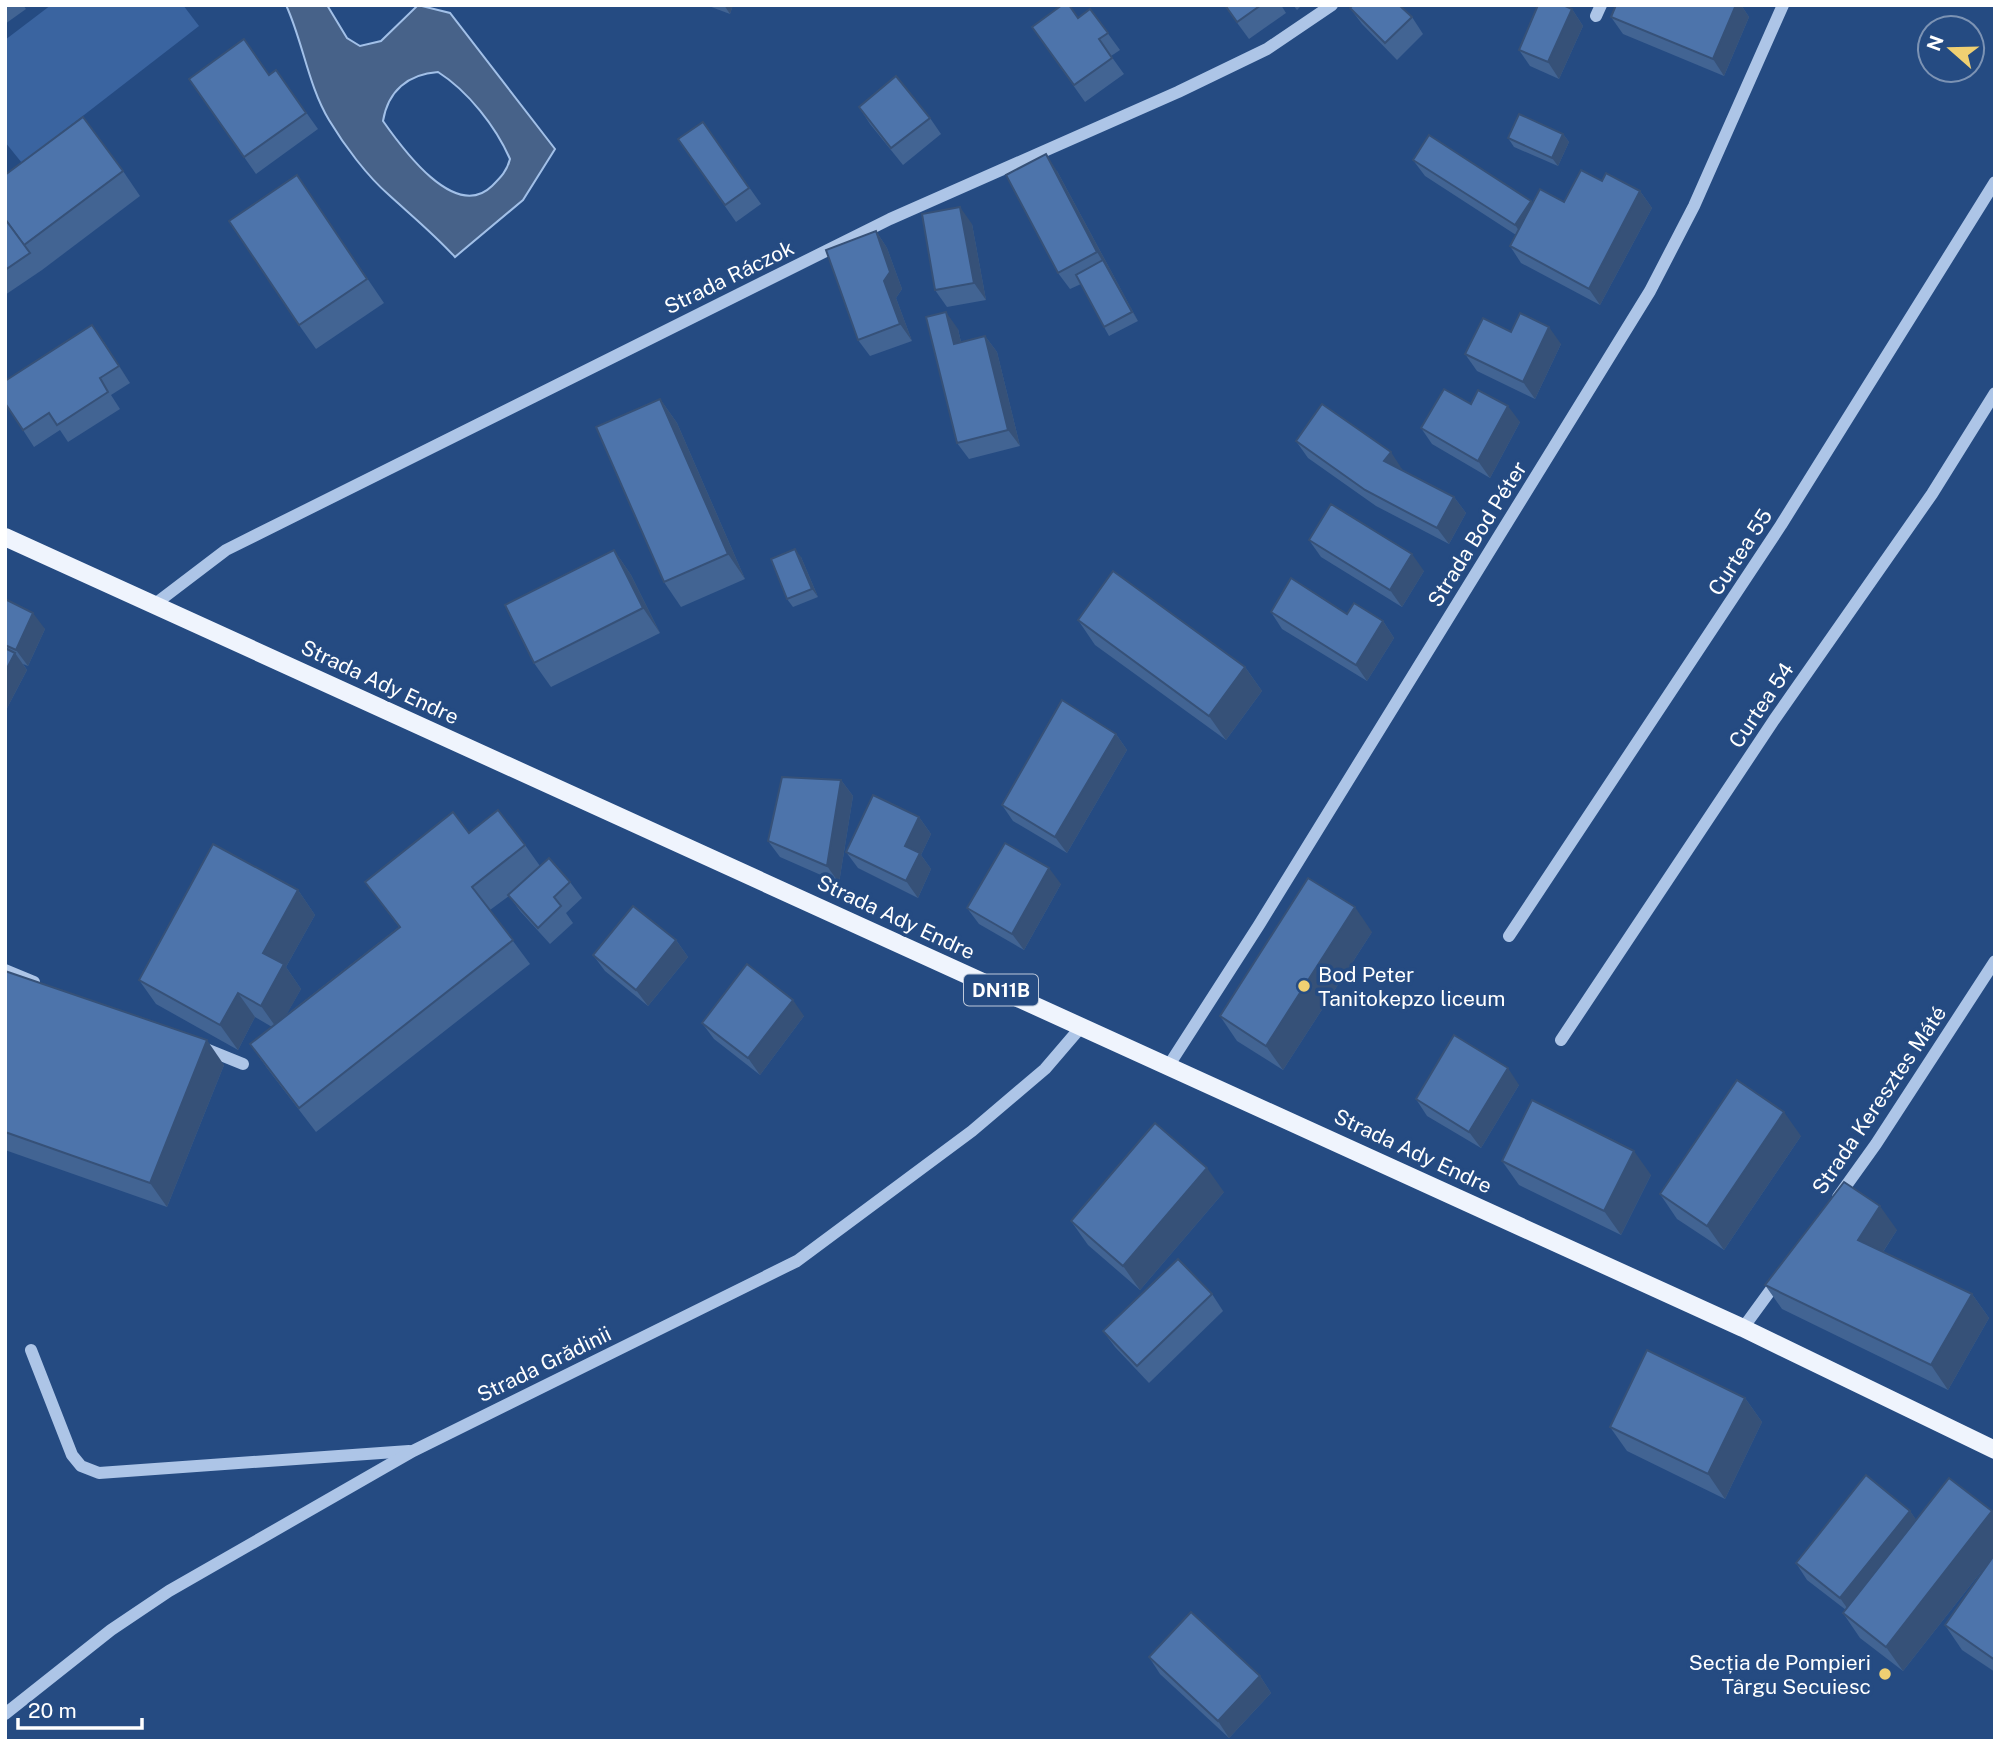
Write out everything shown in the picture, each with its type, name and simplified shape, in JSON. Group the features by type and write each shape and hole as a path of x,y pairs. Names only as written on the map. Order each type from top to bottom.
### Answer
{"main road":[{"name":"Strada Ady Endre","path":"5,537 1743,1328 1995,1450"}],"street":[{"name":"Strada Ráczok","path":"155,604 226,550 890,219 1178,92 1266,49 1332,5"},
{"name":"Strada Bod Péter","path":"1169,1065 1259,925 1650,291 1694,206 1783,5"},
{"name":"Curtea 55","path":"1509,936 1781,525 1995,182"},
{"name":"Curtea 54","path":"1561,1040 1774,720 1932,494 1995,393"},
{"name":"Strada Keresztes Máté","path":"1829,1209 1876,1144 1995,961"},
{"path":"5,970 43,985"},
{"name":"Strada Grădinii","path":"5,1714 48,1678 169,1591 413,1451 797,1261 972,1131 1045,1069 1081,1027"},
{"path":"193,1044 243,1063"},
{"path":"1743,1328 1783,1274"},
{"path":"31,1350 72,1455 81,1466 99,1473 413,1451"}],"shaded area":[{"path":"51,5 183,5 199,26 22,163 5,142 5,40"},
{"path":"286,5 327,5 347,38 360,46 381,41 418,5 450,13 555,149 523,200 455,257 364,170 342,140 322,107","holes":["438,72 480,111 510,159 498,180 477,195 462,195 431,177 403,148 383,121 389,101 409,80"]}],"building":[{"path":"1062,5 1069,5 1078,18 1090,9 1108,33 1099,39 1112,58 1074,85 1032,27"},
{"path":"1225,5 1261,5 1237,22"},
{"path":"1353,5 1399,5 1412,17 1385,43 1350,8"},
{"path":"1538,5 1563,5 1572,9 1548,62 1519,50"},
{"path":"1616,5 1736,5 1713,59 1611,17"},
{"path":"244,39 269,75 276,70 306,113 244,157 189,79"},
{"path":"896,76 930,118 891,148 859,107"},
{"path":"1519,114 1563,134 1552,158 1508,138"},
{"path":"83,117 123,171 24,245 5,219 5,175"},
{"path":"703,122 749,188 725,205 678,139"},
{"path":"1429,135 1531,201 1515,225 1413,160"},
{"path":"1046,154 1097,252 1058,273 1006,175"},
{"path":"1581,170 1602,181 1606,173 1640,191 1589,289 1510,246 1540,189 1564,202"},
{"path":"297,175 367,279 299,325 229,221"},
{"path":"960,207 974,283 935,290 922,214"},
{"path":"5,219 30,253 5,270"},
{"path":"876,231 890,272 884,281 900,324 858,340 826,250"},
{"path":"1103,260 1132,312 1104,327 1076,275"},
{"path":"946,312 954,344 985,336 1008,430 957,443 926,317"},
{"path":"1520,313 1549,327 1523,382 1465,354 1483,318 1511,332"},
{"path":"92,325 119,366 100,378 108,392 57,425 49,413 23,430 5,403 5,381"},
{"path":"1444,389 1471,404 1478,390 1508,406 1478,461 1421,428"},
{"path":"660,399 728,554 664,582 596,427"},
{"path":"1322,404 1391,452 1384,461 1454,497 1437,528 1365,490 1296,441"},
{"path":"1331,504 1412,554 1390,590 1309,540"},
{"path":"795,549 812,589 787,599 771,559"},
{"path":"614,550 643,608 534,663 505,605"},
{"path":"1113,571 1245,667 1209,716 1078,620"},
{"path":"1291,578 1347,614 1354,603 1383,621 1356,665 1271,612"},
{"path":"5,599 33,613 16,650 5,645"},
{"path":"5,648 15,653 5,672"},
{"path":"1062,700 1116,734 1055,837 1002,805"},
{"path":"782,777 841,780 827,866 768,841"},
{"path":"873,795 919,817 905,846 920,853 906,881 846,852"},
{"path":"498,810 525,845 472,887 513,940 299,1108 250,1044 400,927 365,882 453,812 469,833"},
{"path":"1005,843 1049,868 1012,934 967,908"},
{"path":"213,844 298,890 263,953 284,964 261,1006 238,993 220,1025 139,980"},
{"path":"549,858 570,882 554,897 561,906 538,928 508,895"},
{"path":"1308,878 1355,907 1266,1046 1220,1016"},
{"path":"633,906 676,940 636,990 593,955"},
{"path":"747,964 793,1000 748,1058 702,1023"},
{"path":"5,971 207,1040 150,1183 5,1132"},
{"path":"1454,1035 1508,1068 1469,1132 1416,1099"},
{"path":"1737,1080 1784,1112 1707,1226 1660,1194"},
{"path":"1532,1100 1634,1151 1604,1211 1502,1161"},
{"path":"1155,1123 1207,1168 1123,1266 1071,1221"},
{"path":"1844,1182 1880,1206 1858,1240 1972,1294 1931,1365 1765,1285"},
{"path":"1178,1259 1212,1294 1137,1366 1103,1331"},
{"path":"1647,1350 1745,1398 1708,1474 1610,1427"},
{"path":"1866,1475 1910,1511 1840,1598 1796,1563"},
{"path":"1949,1478 1992,1511 1886,1647 1843,1613"},
{"path":"1995,1554 1995,1660 1945,1625"},
{"path":"1191,1612 1260,1676 1218,1721 1149,1657"}],"place":[{"name":"Bod Peter Tanitokepzo liceum","path":"1304,986"},
{"name":"Secția de Pompieri Târgu Secuiesc","path":"1885,1674"}]}
